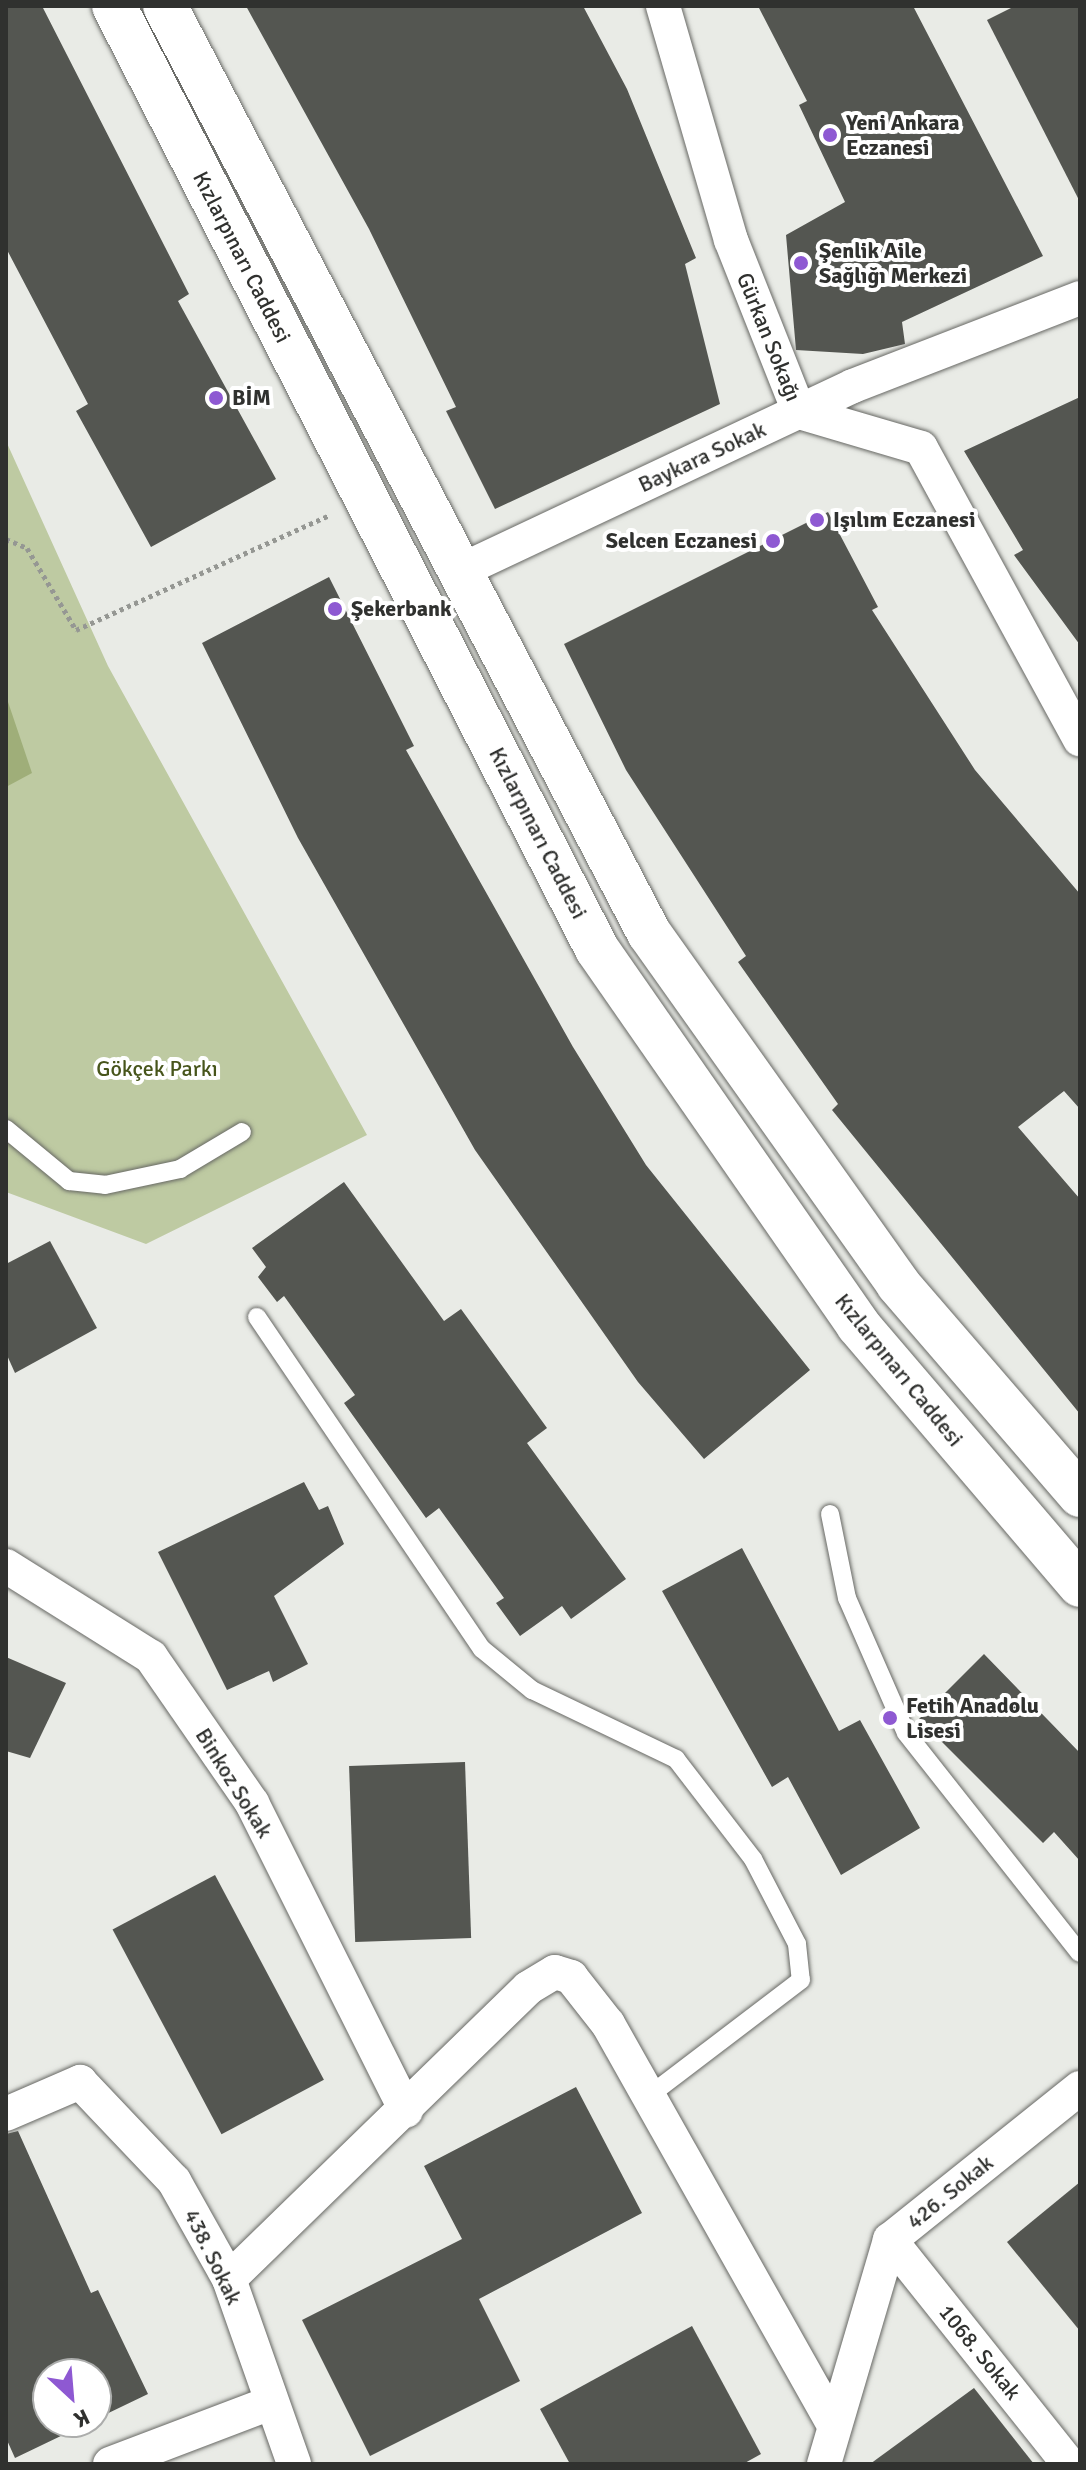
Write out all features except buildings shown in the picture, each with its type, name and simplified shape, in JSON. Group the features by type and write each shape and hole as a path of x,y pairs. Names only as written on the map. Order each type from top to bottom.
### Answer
{"main road":[{"name":"Kızlarpınarı Caddesi","path":"114,6 597,949 858,1325 1080,1585"},
{"path":"165,6 649,933 898,1284 1080,1495"}],"street":[{"name":"Gürkan Sokağı","path":"663,6 731,240 799,412 921,448 1080,740"},
{"name":"Baykara Sokak","path":"460,571 799,412 1080,298"},
{"name":"Binkoz Sokak","path":"6,1566 151,1657 252,1803 406,2111"},
{"path":"229,2279 406,2111 528,1988 555,1972 571,1977 608,2024 831,2420"},
{"name":"438. Sokak","path":"6,2114 80,2082 174,2181 229,2279 294,2464"},
{"name":"426. Sokak","path":"824,2464 831,2420 890,2240 1080,2088"},
{"name":"1068. Sokak","path":"890,2240 1069,2464"},
{"path":"110,2464 271,2403"}],"lane":[{"path":"6,1129 69,1181 105,1185 180,1169 242,1132"},
{"path":"257,1317 482,1649 532,1690 676,1759 753,1859 797,1944 801,1980 649,2096"},
{"path":"830,1514 847,1598 906,1733 1080,1953"}],"path":[{"path":"6,539 27,548 76,630 366,498"}],"green space":[{"name":"Gökçek Parkı","path":"6,441 108,666 367,1135 146,1244 6,1192"}],"shaded area":[{"path":"6,696 32,773 6,787"}],"place":[{"name":"Yeni Ankara Eczanesi","path":"830,135"},
{"name":"Şenlik Aile Sağlığı Merkezi","path":"801,263"},
{"name":"BİM","path":"216,398"},
{"name":"Işılım Eczanesi","path":"817,520"},
{"name":"Selcen Eczanesi","path":"773,541"},
{"name":"Şekerbank","path":"335,609"},
{"name":"Fetih Anadolu Lisesi","path":"890,1718"}]}
